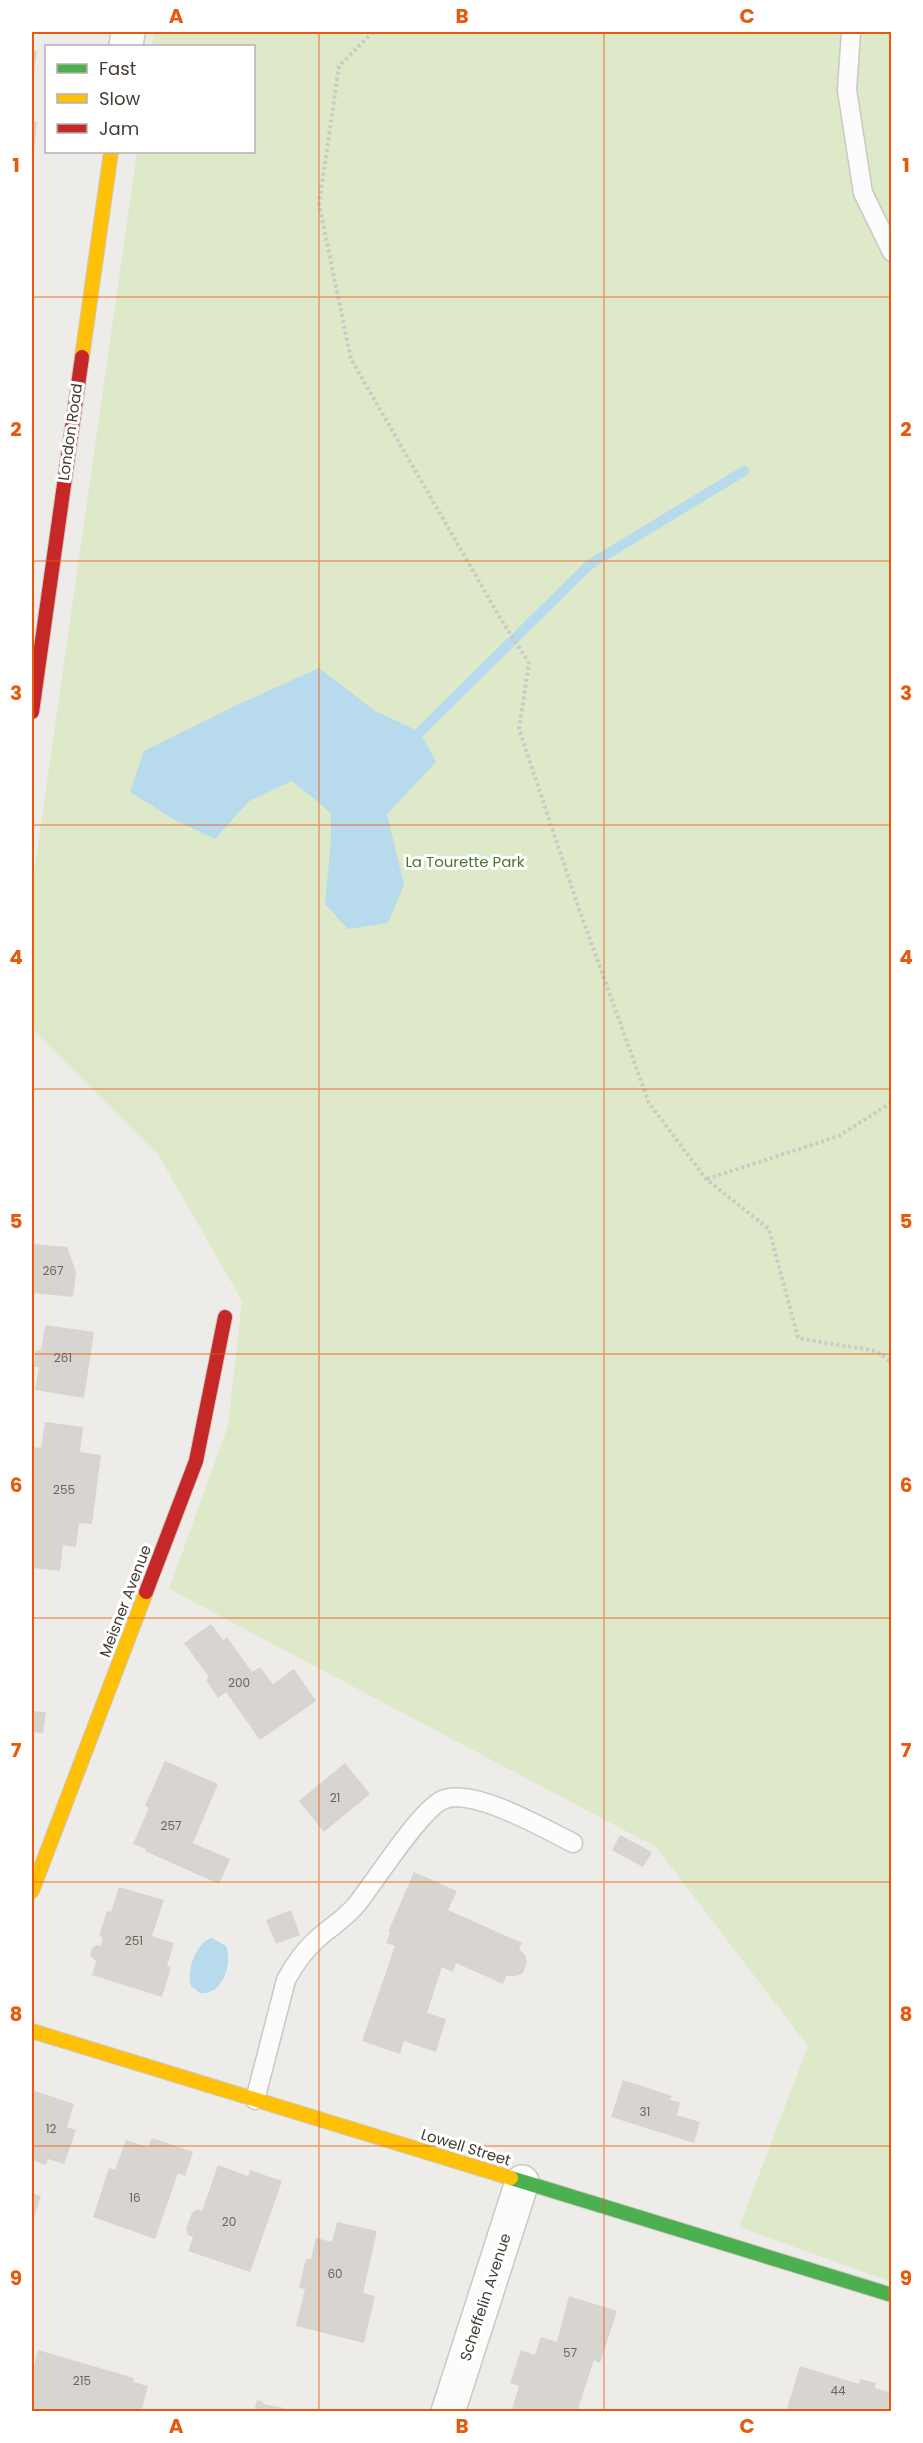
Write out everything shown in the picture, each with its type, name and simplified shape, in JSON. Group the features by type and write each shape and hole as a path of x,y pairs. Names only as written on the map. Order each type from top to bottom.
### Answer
{"street":[{"name":"London Road","path":"32,712 111,153"},
{"name":"Meisner Avenue","path":"32,1891 196,1461 225,1317"},
{"name":"Lowell Street","path":"32,2031 891,2295"},
{"name":"Scheffelin Avenue","path":"448,2412 522,2182"}],"lane":[{"path":"851,32 846,90 863,193 891,252"},
{"path":"255,2100 286,1980 294,1965 316,1939 337,1925 352,1910 418,1820 444,1799 465,1798 510,1812 573,1843"}],"path":[{"path":"373,32 339,66 319,204 351,359 499,616 529,663 519,729 578,906 649,1103 706,1179 769,1229 798,1338 876,1351 891,1363"},
{"path":"706,1179 839,1136 891,1102"}],"green space":[{"name":"La Tourette Park","path":"154,32 891,32 891,2282 739,2227 808,2046 656,1847 169,1589 228,1426 242,1301 159,1156 32,1029 32,887 137,153 255,153 255,45 152,45"}],"water":[{"path":"319,668 375,711 420,732 436,762 387,814 404,885 388,923 348,929 325,904 331,813 292,781 249,801 215,839 175,820 130,792 144,751 241,703"},
{"path":"212,1938 226,1946 227,1970 220,1984 208,1993 200,1993 191,1986 191,1965 201,1945"}],"building":[{"path":"32,50 37,51 33,82 32,82"},
{"path":"32,121 37,122 33,160 32,160"},
{"path":"34,1244 67,1247 76,1272 73,1297 32,1293"},
{"path":"45,1325 94,1332 84,1398 35,1390 39,1367 34,1367 36,1350 41,1350"},
{"path":"45,1422 83,1427 80,1452 101,1455 92,1524 79,1523 76,1547 63,1545 60,1571 32,1568 32,1447 41,1448"},
{"path":"211,1624 223,1640 227,1637 252,1672 260,1667 273,1684 294,1669 316,1701 260,1740 226,1692 218,1698 206,1680 209,1677 184,1643"},
{"path":"32,1711 46,1712 43,1733 32,1732"},
{"path":"165,1761 218,1784 193,1843 230,1859 219,1884 133,1844 149,1808 145,1806"},
{"path":"345,1763 370,1794 324,1832 299,1801"},
{"path":"620,1835 652,1852 643,1867 612,1850"},
{"path":"414,1872 457,1891 448,1910 522,1943 519,1949 525,1955 527,1962 523,1973 506,1976 503,1984 456,1963 453,1972 442,1967 427,2013 446,2019 436,2052 404,2041 400,2054 362,2041 395,1946 386,1943 390,1933 388,1932"},
{"path":"119,1887 164,1900 152,1936 174,1943 167,1966 171,1967 162,1997 92,1975 96,1961 90,1955 92,1948 97,1945 101,1946 103,1937 99,1936 107,1911 111,1912"},
{"path":"291,1910 300,1935 276,1944 266,1920"},
{"path":"623,2080 672,2096 670,2100 680,2102 677,2115 700,2122 694,2143 611,2117"},
{"path":"32,2090 74,2104 67,2127 76,2130 64,2164 48,2159 46,2165 32,2160"},
{"path":"152,2138 193,2152 185,2176 178,2173 155,2239 93,2217 109,2168 115,2170 126,2140 148,2147"},
{"path":"218,2165 248,2176 250,2170 282,2181 250,2272 188,2251 193,2237 188,2235 186,2229 192,2213 197,2209 202,2211"},
{"path":"32,2193 41,2196 32,2223"},
{"path":"337,2222 377,2231 363,2293 375,2296 364,2343 296,2326 305,2289 299,2288 306,2259 311,2259 316,2238 332,2242"},
{"path":"569,2296 617,2311 600,2363 594,2360 577,2412 511,2412 519,2386 510,2383 521,2350 535,2355 541,2337 557,2342"},
{"path":"38,2350 134,2378 133,2382 148,2386 141,2412 32,2412 32,2374"},
{"path":"800,2366 859,2384 860,2379 876,2383 875,2388 892,2393 892,2412 786,2412"},
{"path":"257,2400 263,2404 284,2408 283,2412 254,2412"}],"waterway":[{"path":"420,732 589,565 744,471"}],"traffic: fast":[{"path":"511,2178 892,2295"}],"traffic: slow":[{"path":"82,357 111,153"},
{"path":"32,1891 146,1592"},
{"path":"32,2031 511,2178"}],"traffic: jam":[{"path":"32,712 82,357"},
{"path":"146,1592 196,1461 225,1317"}]}
